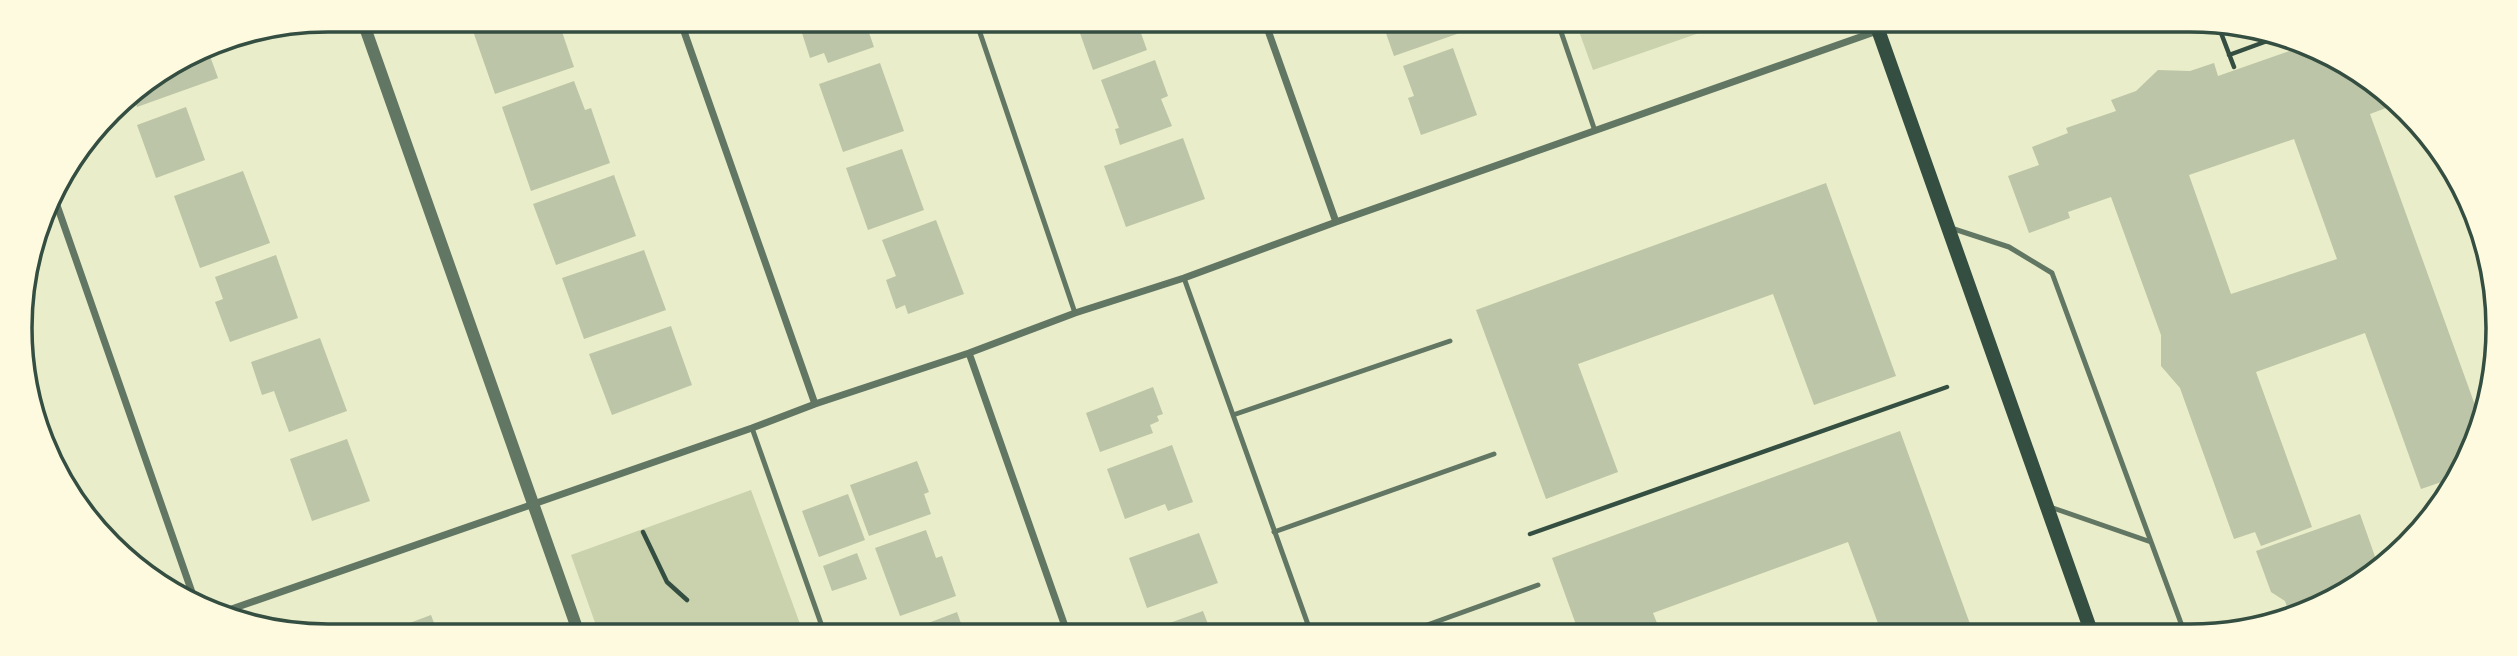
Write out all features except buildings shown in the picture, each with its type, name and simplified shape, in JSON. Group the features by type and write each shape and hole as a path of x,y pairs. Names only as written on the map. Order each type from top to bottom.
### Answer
{"main road":[{"path":"1879,32 2088,624"}],"street":[{"path":"367,32 576,624"},
{"path":"684,32 815,404"},
{"path":"1269,32 1336,222"},
{"path":"232,609 815,404 970,353 1075,313 1184,278 1863,32"},
{"path":"58,207 192,591"},
{"path":"970,353 1064,624"}],"lane":[{"path":"980,32 1075,313"},
{"path":"1561,32 1595,131"},
{"path":"1948,227 2009,247 2052,273 2181,624"},
{"path":"1184,278 1308,624"},
{"path":"1233,415 1451,341"},
{"path":"752,428 821,624"},
{"path":"1274,532 1494,454"},
{"path":"2047,506 2151,542"},
{"path":"1430,624 1538,585"}],"path":[{"path":"2221,33 2234,67"},
{"path":"2229,55 2265,42"},
{"path":"1530,534 1947,387"},
{"path":"643,532 667,582 687,600"}],"green space":[{"path":"1579,32 1702,32 1593,70"},
{"path":"751,490 800,624 596,624 571,555"}]}
